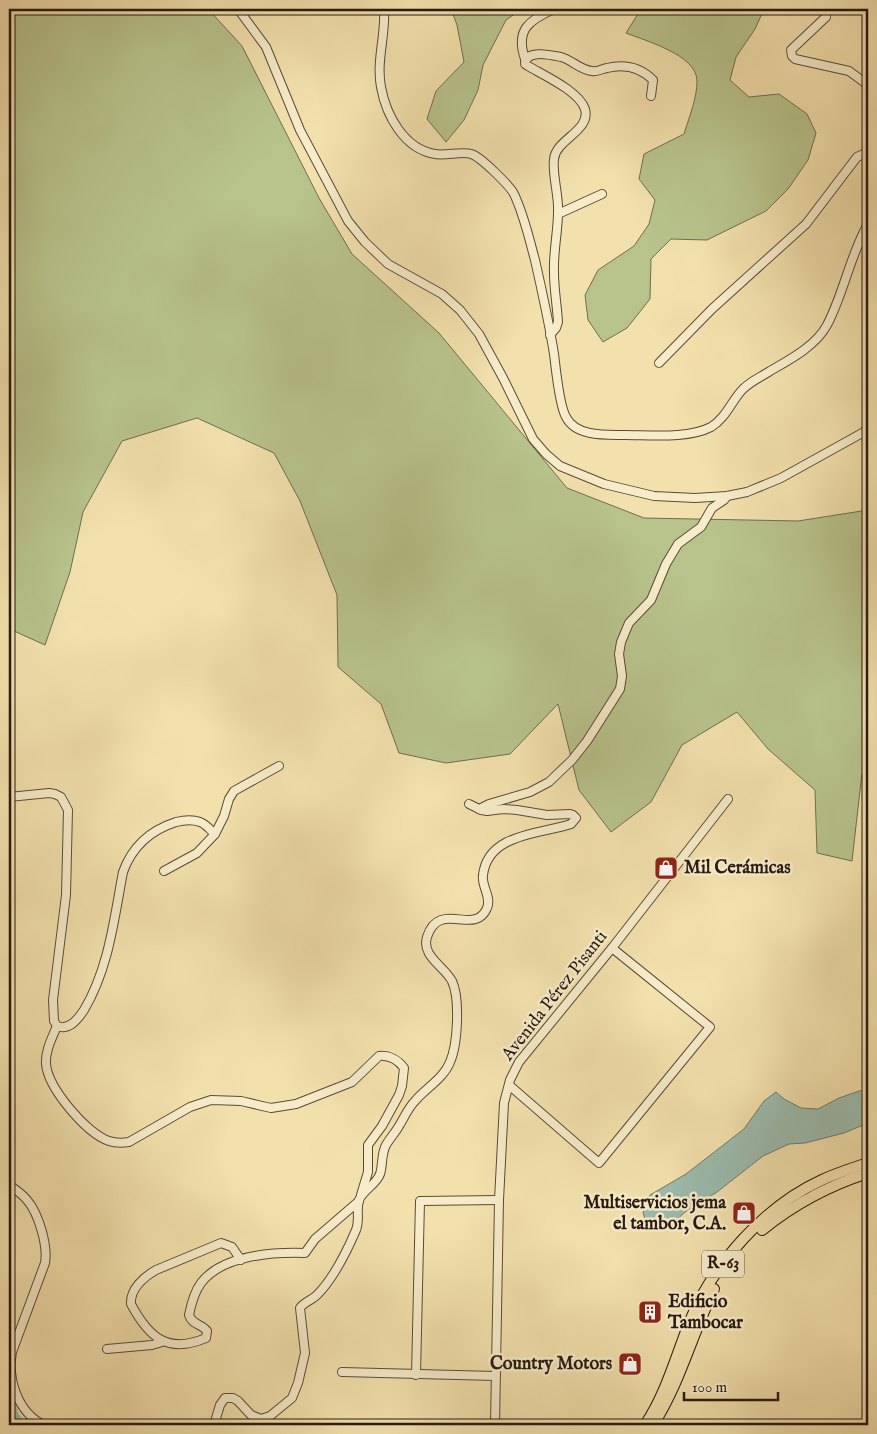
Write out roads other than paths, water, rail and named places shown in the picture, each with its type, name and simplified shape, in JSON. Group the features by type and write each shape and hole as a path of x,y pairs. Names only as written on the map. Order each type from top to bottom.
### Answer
{"main road":[{"name":"R-63","path":"645,1425 662,1392 691,1320 730,1253 754,1228 796,1195 821,1180 868,1164"},
{"name":"R-63","path":"653,1425 664,1409 719,1274 746,1243 770,1223 824,1190 868,1173"}],"street":[{"path":"238,9 266,47 300,130 348,221 365,242 388,264 442,294 460,310 479,334 533,440 560,466 604,484 654,496 695,498 727,496 748,492 780,478 864,432 868,427"},
{"path":"384,9 380,72 381,87 392,119 404,136 417,148 435,154 472,154 513,190 521,208 543,296 563,409 566,418 575,426 585,431 599,435 672,434 694,433 711,426 724,416 743,389 756,378 770,372 818,338 826,326 857,246 868,224"},
{"path":"550,335 558,322 553,272 558,214 554,157 559,148 580,128 584,120 585,110 580,100 565,88 525,64 521,38 530,22 554,9"},
{"path":"826,17 791,50 792,56 849,71 868,85"},
{"path":"525,59 528,55 533,54 562,57 584,70 595,72 607,68 625,66 640,70 652,80 651,96"},
{"path":"660,363 712,309 806,224 858,157 868,152"},
{"path":"558,214 602,194"},
{"path":"479,810 488,804 530,792 549,782 572,760 587,741 620,689 622,676 619,654 628,623 651,600 666,564 678,544 701,526 712,508 727,496"},
{"path":"164,871 197,853 215,834 234,791 279,766"},
{"path":"9,797 56,794 61,797 68,810 66,895 53,1000 54,1021 57,1026 65,1028 75,1022 98,984 106,958 123,872 140,843 155,831 186,820 198,821 215,834"},
{"name":"Avenida Pérez Pisanti","path":"495,1425 499,1200 504,1103 509,1085 519,1062 612,948 728,800"},
{"path":"241,1260 232,1247 221,1243 146,1276 133,1292 131,1304 142,1322 162,1342 170,1345 193,1344 206,1338 207,1331 193,1322 189,1315 201,1283 210,1274 219,1268 255,1256 280,1252 305,1253 315,1239 359,1200 379,1177 386,1145 411,1104 446,1070 455,1050 457,1024 454,987 448,975 427,949 426,943 429,932 436,921 441,919 456,918 471,921 482,916 488,905 482,878 483,873 488,861 497,849 519,836 568,825 574,822 576,818 570,814 547,815 503,809 487,812 469,804"},
{"path":"509,1085 600,1163 710,1028 612,948"},
{"path":"57,1026 46,1059 48,1072 54,1085 74,1114 88,1127 104,1138 118,1142 129,1142 190,1107 211,1100 241,1101 270,1108 296,1104 352,1082 379,1056 394,1059 404,1068 402,1086 382,1126 368,1145 367,1176 359,1200 358,1221 355,1231 331,1277 318,1294 300,1308 305,1353 298,1383 292,1398 270,1416 261,1419 251,1415 233,1398 225,1398 220,1405 214,1425"},
{"path":"9,1184 29,1203 42,1233 46,1254 39,1281 10,1351 11,1376 19,1400 25,1411 33,1419 44,1425"},
{"path":"416,1375 420,1201 499,1200"},
{"path":"107,1349 152,1345 162,1342"},
{"path":"342,1372 495,1376"}],"waterway":[{"path":"9,1400 13,1416 20,1425"}],"place":[{"name":"Mil Cerámicas","path":"666,868"},
{"name":"Multiservicios jema el tambor, C.A.","path":"744,1213"},
{"name":"Edificio Tambocar","path":"650,1312"},
{"name":"Country Motors","path":"630,1364"}]}
